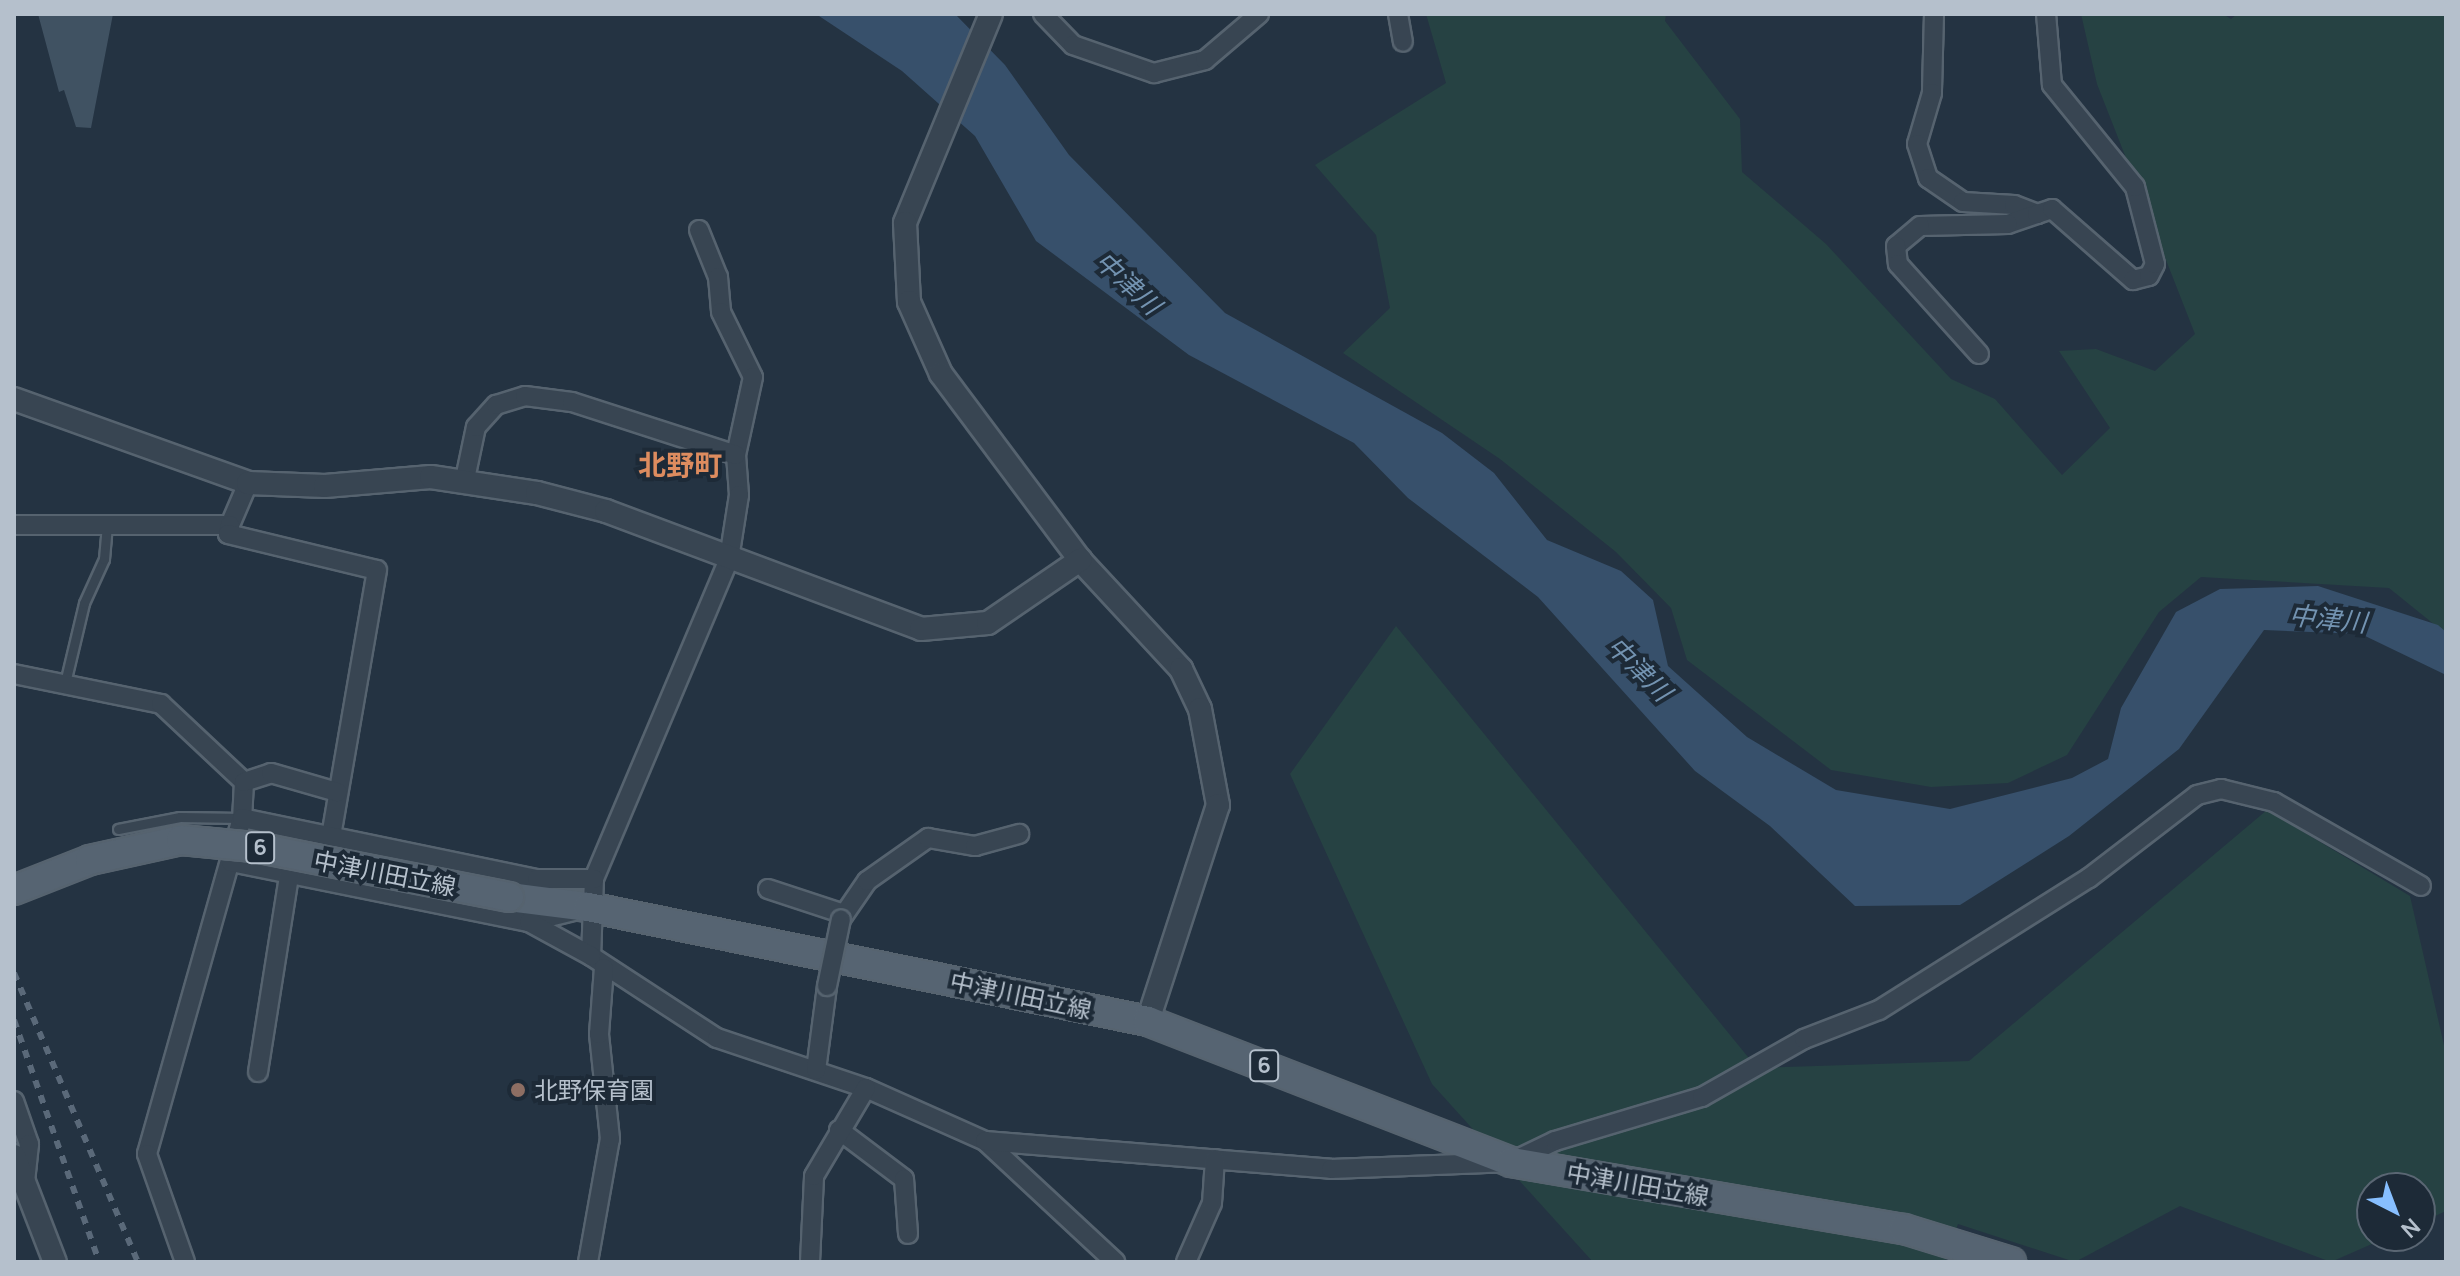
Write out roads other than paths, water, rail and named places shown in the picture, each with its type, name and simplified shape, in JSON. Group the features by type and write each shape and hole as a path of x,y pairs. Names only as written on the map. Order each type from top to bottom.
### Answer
{"main road":[{"name":"中津川田立線","path":"14,890 90,860 181,840 254,847 509,897 588,907 1148,1021 1511,1162 1904,1229 2011,1262"}],"street":[{"path":"991,14 905,223 909,302 941,374 1080,560 1181,669 1200,709 1217,774 1212,840 1148,1021"},
{"path":"1043,14 1073,45 1154,73 1205,60 1259,14"},
{"path":"1398,14 1403,42"},
{"path":"1934,14 1932,93 1917,144 1928,178 1963,202 2014,205 2037,214"},
{"path":"1979,354 1898,264 1896,246 1920,226 2008,224 2052,209 2133,280 2149,276 2155,264 2135,187 2052,85 2046,14"},
{"path":"588,1262 610,1139 599,1034 597,962 588,907 594,879 729,559 739,495 736,455 753,377 721,312 718,277 699,230"},
{"path":"465,479 476,427 496,405 525,396 572,402 736,455"},
{"path":"14,399 248,483 277,487 465,479 606,511 921,629 988,623 1080,560"},
{"path":"248,483 228,534 377,570 331,837"},
{"path":"14,525 107,521 230,525"},
{"path":"14,674 161,704 244,782 242,818 231,862 147,1154 185,1262"},
{"path":"244,782 271,773 337,792"},
{"path":"985,1141 1381,1169 1511,1162 1555,1141 1702,1097 1804,1039 1879,1010 2089,878 2197,795 2221,789 2274,802 2421,886"},
{"path":"242,818 537,879 594,879"},
{"path":"816,1070 827,986 843,917 867,881 928,838 975,846 1019,834"},
{"path":"231,862 290,871 529,922 717,1038 866,1088 985,1141 1115,1262"},
{"path":"258,1072 290,871"},
{"path":"768,889 843,917"},
{"path":"529,922 588,907"},
{"path":"810,1262 808,1234 814,1176 866,1088"},
{"path":"14,1101 29,1144 25,1180"},
{"path":"839,1130 904,1179 908,1234"},
{"path":"14,1156 55,1262"},
{"path":"1186,1262 1212,1203 1215,1159"},
{"path":"808,1234 820,1262"}],"lane":[{"path":"65,683 84,603 104,559 107,521"},
{"path":"118,829 180,817 242,818"}],"water":[{"name":"中津川","path":"816,14 955,14 1005,65 1069,155 1225,313 1442,433 1494,473 1547,540 1621,571 1653,600 1668,666 1747,737 1836,790 1950,809 2072,778 2108,759 2121,708 2176,612 2220,589 2318,586 2438,625 2446,632 2446,675 2361,634 2264,630 2179,749 2069,836 1960,905 1855,906 1770,826 1695,771 1538,597 1408,498 1354,443 1189,355 1036,241 975,136 902,71"}],"railway":[{"path":"14,973 138,1262"},
{"path":"14,1020 99,1262"}],"place":[{"name":"北野保育園","path":"518,1090"}],"district":[{"name":"北野町","path":"680,464"}]}
